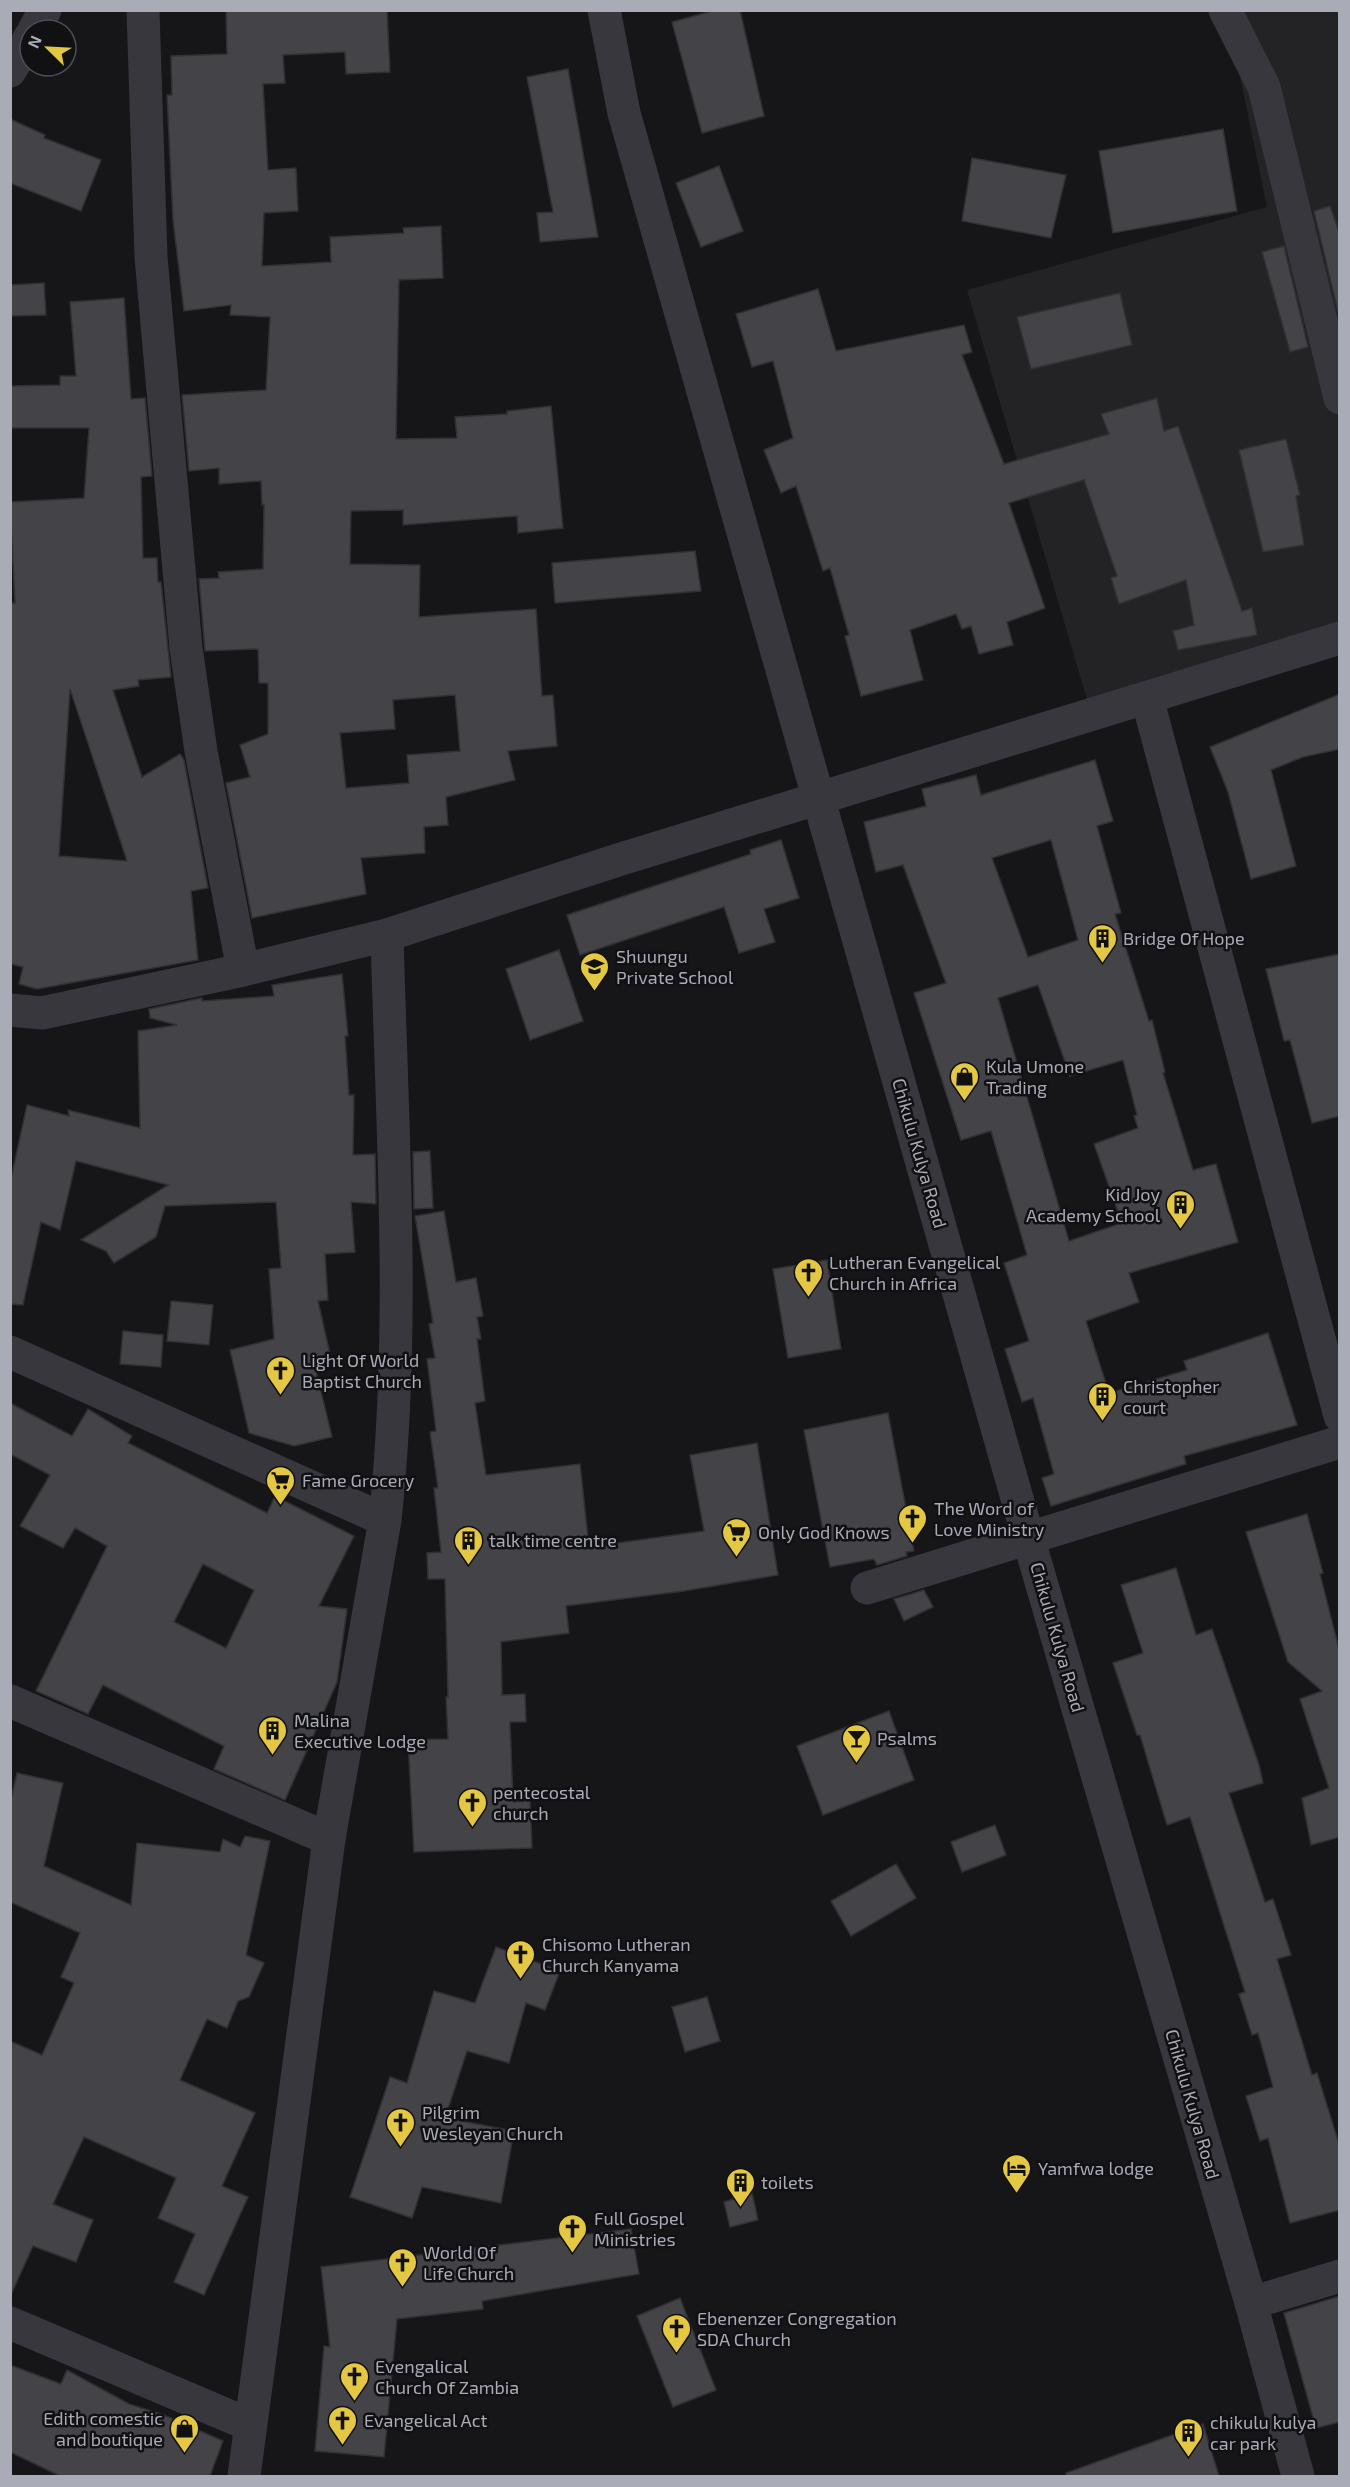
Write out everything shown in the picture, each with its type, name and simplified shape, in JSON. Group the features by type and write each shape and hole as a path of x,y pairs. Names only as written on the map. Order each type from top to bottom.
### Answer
{"street":[{"path":"143,10 151,257 186,648 201,751 243,970"},
{"name":"Chikulu Kulya Road","path":"604,10 624,113 1028,1538 1251,2303 1298,2476"},
{"path":"1225,10 1264,87 1340,398"},
{"path":"10,71 18,57"},
{"path":"12,1016 42,1013 243,970 387,935 819,797 1340,638"},
{"path":"1147,698 1340,1416"},
{"path":"244,2476 329,1839 385,1520 393,1401 395,1231 387,935"},
{"path":"10,1352 385,1520"},
{"path":"867,1588 1340,1442"},
{"path":"10,1701 329,1839"},
{"path":"1251,2303 1340,2276"},
{"path":"10,2323 250,2425"}],"shaded area":[{"path":"1240,10 1339,11 1339,627 1092,717 967,290 1267,207 1227,14"}],"building":[{"path":"226,10 387,10 390,72 346,74 345,52 283,55 285,83 263,84 268,170 296,168 298,211 264,213 262,266 331,262 330,237 404,233 403,228 441,226 443,278 399,280 396,439 457,438 455,417 507,414 507,411 551,406 563,528 518,533 517,516 403,525 403,510 351,511 350,564 420,565 419,617 536,609 542,696 553,695 557,746 508,751 515,780 446,797 448,825 424,827 425,853 361,858 366,894 252,918 226,783 250,777 240,745 268,734 268,683 259,683 258,649 205,651 199,579 219,578 218,572 263,569 264,505 262,505 261,481 219,484 219,468 189,471 182,395 266,390 270,317 230,315 231,305 184,311 173,220 167,95 172,95 171,56 227,54","holes":["455,695 460,751 407,755 409,783 346,788 340,733 395,729 393,700"]},
{"path":"716,10 740,10 764,116 702,133 672,22"},
{"path":"568,69 598,237 540,242 537,213 553,212 527,77"},
{"path":"10,119 45,135 44,138 101,160 81,211 10,183"},
{"path":"1223,129 1237,211 1113,233 1099,151"},
{"path":"972,158 1066,175 1051,238 962,221"},
{"path":"719,166 743,231 701,247 676,183"},
{"path":"1330,206 1340,234 1339,316 1314,211"},
{"path":"1284,246 1308,347 1290,352 1262,252"},
{"path":"44,283 46,315 10,316 10,285"},
{"path":"818,289 836,351 964,325 972,352 962,355 1004,464 1109,434 1101,414 1157,398 1164,431 1178,426 1242,611 1252,608 1257,635 1178,650 1173,631 1194,625 1186,580 1119,604 1111,578 1117,576 1084,480 1009,503 1045,608 1007,622 1013,645 979,654 971,626 962,629 956,614 910,630 923,680 861,696 845,636 849,635 830,568 823,571 796,486 781,493 764,450 793,438 773,361 752,367 736,314"},
{"path":"1120,293 1132,345 1031,369 1017,317"},
{"path":"124,298 131,399 145,398 152,476 141,477 143,558 157,558 158,582 161,582 171,677 138,680 139,686 113,690 142,777 180,754 184,760 208,888 191,891 198,960 37,989 19,984 23,967 10,964 10,603 15,603 10,502 84,498 89,428 10,428 10,386 60,385 60,376 76,376 70,302","holes":["70,689 127,861 59,856"]},
{"path":"1286,439 1300,495 1296,496 1304,545 1263,552 1239,450"},
{"path":"695,551 701,591 555,603 552,563"},
{"path":"1340,694 1340,749 1303,757 1271,770 1296,866 1251,879 1228,792 1210,747"},
{"path":"1095,760 1113,821 1097,826 1121,913 1115,914 1149,1021 1152,1020 1165,1072 1163,1073 1193,1170 1216,1164 1238,1242 1129,1273 1139,1302 1086,1321 1109,1393 1187,1370 1184,1361 1268,1333 1297,1425 1184,1456 1186,1464 1051,1506 1042,1478 1054,1474 1033,1398 1022,1402 1005,1349 1029,1341 1004,1263 1027,1255 991,1131 961,1140 914,993 946,983 903,865 876,872 864,822 926,806 922,789 976,775 981,795","holes":["1051,840 1078,940 1028,957 992,858","1038,985 1070,1076 1123,1060 1137,1115 1134,1116 1138,1128 1094,1144 1122,1223 1069,1241 998,998"]},
{"path":"781,840 799,898 764,909 775,942 739,953 724,907 580,955 567,915 751,854 750,850"},
{"path":"559,950 583,1021 530,1040 506,969"},
{"path":"1340,954 1340,1116 1312,1123 1290,1040 1284,1041 1266,969"},
{"path":"342,974 348,1036 345,1036 349,1095 354,1095 353,1155 375,1154 376,1204 351,1202 355,1252 325,1254 328,1300 318,1301 330,1354 313,1358 332,1437 294,1446 249,1433 230,1350 274,1339 269,1269 281,1268 276,1202 165,1206 156,1237 114,1263 106,1251 81,1240 168,1185 76,1161 60,1230 41,1222 23,1305 10,1304 10,1183 27,1105 69,1116 68,1110 140,1128 138,1031 177,1025 150,1018 149,1009 202,998 202,1001 274,996 272,985"},
{"path":"430,1151 433,1208 414,1209 413,1152"},
{"path":"444,1211 456,1282 476,1278 483,1316 477,1317 481,1339 477,1339 485,1401 475,1403 486,1475 580,1464 589,1547 704,1531 690,1455 757,1443 778,1575 684,1591 566,1606 569,1633 501,1642 502,1695 525,1694 526,1722 510,1722 513,1802 530,1801 532,1848 414,1852 408,1740 448,1739 445,1579 428,1579 427,1553 441,1552 434,1488 438,1488 430,1432 436,1431 427,1359 435,1358 429,1324 433,1323 415,1216"},
{"path":"827,1260 841,1349 788,1358 773,1269"},
{"path":"171,1301 213,1305 209,1345 167,1341"},
{"path":"123,1331 163,1335 161,1367 120,1364"},
{"path":"10,1403 72,1436 88,1409 132,1436 128,1443 267,1513 275,1496 354,1536 319,1606 347,1609 337,1682 285,1800 214,1769 224,1746 103,1685 88,1714 36,1691 107,1546 75,1528 63,1548 20,1526 50,1475 10,1454","holes":["203,1564 254,1590 226,1648 174,1622"]},
{"path":"888,1413 914,1551 906,1552 907,1556 877,1565 874,1559 830,1567 804,1430"},
{"path":"1307,1514 1323,1573 1320,1574 1340,1653 1340,1837 1311,1845 1302,1798 1329,1788 1300,1699 1322,1691 1288,1662 1246,1532"},
{"path":"1176,1568 1196,1635 1212,1629 1259,1765 1263,1783 1229,1793 1265,1902 1273,1899 1291,1955 1277,1959 1312,2075 1317,2073 1340,2147 1340,2210 1290,2223 1268,2138 1260,2141 1246,2096 1273,2087 1258,2033 1252,2035 1239,1994 1245,1992 1190,1817 1167,1825 1140,1735 1137,1735 1113,1663 1143,1653 1121,1585"},
{"path":"924,1590 933,1607 904,1621 894,1599"},
{"name":"Psalms","path":"889,1711 914,1780 823,1815 797,1746"},
{"path":"17,1773 63,1783 44,1866 131,1905 137,1843 220,1852 223,1839 240,1847 245,1836 270,1841 246,1955 264,1963 249,1997 238,2001 227,2028 207,2019 180,2080 255,2113 222,2186 248,2197 204,2295 174,2282 195,2234 158,2218 176,2178 84,2137 53,2204 93,2220 76,2262 33,2246 10,2297 10,2041 42,2055 74,1983 61,1977 80,1933 10,1902 10,1803"},
{"path":"995,1825 1006,1855 962,1872 951,1842"},
{"path":"896,1864 916,1898 851,1936 831,1901"},
{"path":"496,1947 560,1971 545,2010 526,2003 509,2063 467,2051 445,2118 514,2131 501,2203 422,2187 412,2218 350,2197 390,2077 407,2083 434,1991 475,2003"},
{"path":"707,1997 720,2041 685,2052 672,2007"},
{"name":"toilets","path":"752,2193 758,2220 730,2227 724,2202"},
{"path":"631,2229 639,2274 482,2301 483,2309 397,2319 384,2457 315,2451 324,2346 330,2347 321,2267"},
{"path":"1340,2296 1340,2422 1316,2428 1284,2313"},
{"name":"Ebenenzer Congregation SDA Church","path":"680,2298 716,2390 673,2407 637,2316"},
{"path":"10,2365 61,2384 67,2370 129,2404 164,2415 223,2441 210,2476 60,2476 10,2452"},
{"path":"1203,2424 1219,2476 1066,2476 1066,2473"}],"place":[{"name":"Bridge Of Hope","path":"1102,964"},
{"name":"Shuungu Private School","path":"595,992"},
{"name":"Kula Umone Trading","path":"965,1102"},
{"name":"Kid Joy Academy School","path":"1181,1230"},
{"name":"Lutheran Evangelical Church in Africa","path":"808,1298"},
{"name":"Light Of World Baptist Church","path":"281,1396"},
{"name":"Christopher court","path":"1102,1422"},
{"name":"Fame Grocery","path":"281,1506"},
{"name":"The Word of Love Ministry","path":"913,1544"},
{"name":"Only God Knows","path":"737,1558"},
{"name":"talk time centre","path":"468,1566"},
{"name":"Malina Executive Lodge","path":"273,1756"},
{"name":"Psalms","path":"856,1764"},
{"name":"pentecostal church","path":"472,1828"},
{"name":"Chisomo Lutheran Church Kanyama","path":"521,1980"},
{"name":"Pilgrim Wesleyan Church","path":"401,2148"},
{"name":"Yamfwa lodge","path":"1017,2194"},
{"name":"toilets","path":"740,2208"},
{"name":"Full Gospel Ministries","path":"573,2254"},
{"name":"World Of Life Church","path":"402,2288"},
{"name":"Ebenenzer Congregation SDA Church","path":"676,2354"},
{"name":"Evengalical Church Of Zambia","path":"354,2402"},
{"name":"Evangelical Act","path":"343,2446"},
{"name":"Edith comestic and boutique","path":"184,2454"},
{"name":"chikulu kulya car park","path":"1189,2458"}]}
